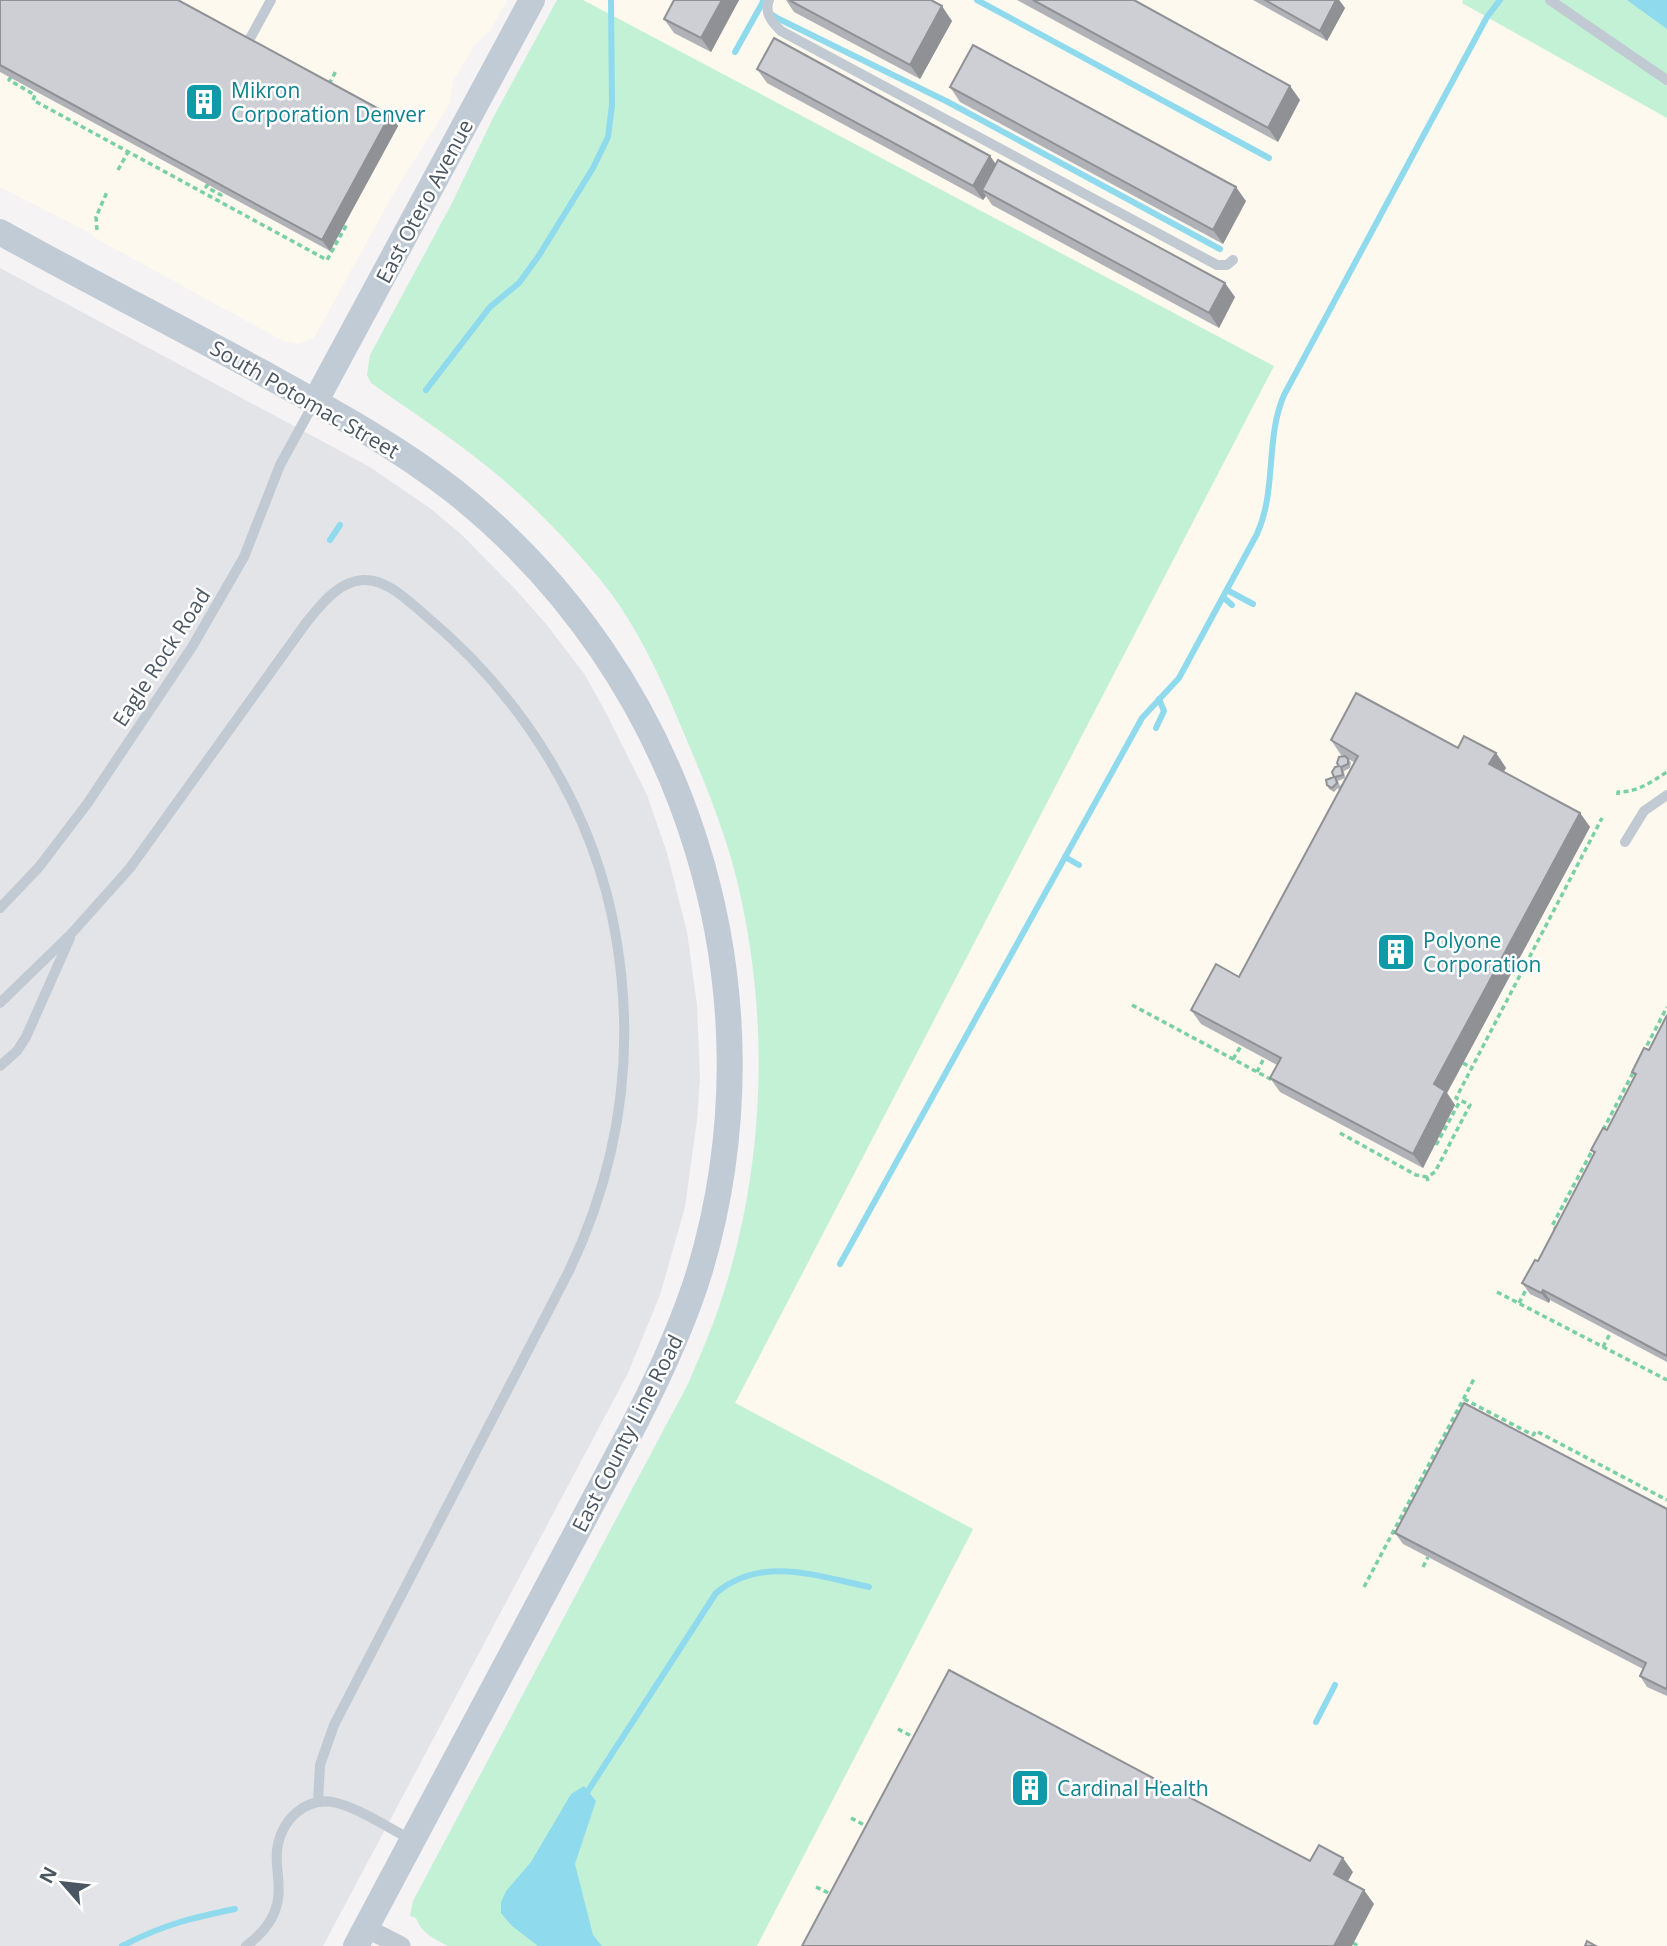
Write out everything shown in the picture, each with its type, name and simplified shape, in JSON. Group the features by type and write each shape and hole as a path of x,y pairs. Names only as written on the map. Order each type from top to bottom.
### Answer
{"main road":[{"name":"East Otero Avenue","path":"315,402 532,0"},
{"name":"South Potomac Street","path":"0,232 364,428 452,491 504,536 559,593 605,655 646,726 678,790 693,830 705,875"},
{"name":"East County Line Road","path":"361,1937 661,1372 690,1301 701,1266 721,1176 730,1071 724,968 705,875"}],"street":[{"path":"361,1937 401,1946"}],"lane":[{"path":"247,44 271,0"},
{"path":"769,0 768,12 781,31 1217,265 1227,265 1233,260"},
{"path":"1550,1 1667,80"},
{"name":"Eagle Rock Road","path":"0,908 39,867 74,822 192,648 244,557 280,465 315,402"},
{"path":"0,1003 71,934 130,868 306,623 337,590 352,582 364,580 387,586 473,658 514,706 544,750 580,820 612,917 619,958 624,1044 616,1127 598,1203 589,1230 544,1322 334,1725 320,1765 318,1802"},
{"path":"1625,842 1644,811 1667,795"},
{"path":"0,1066 17,1051 26,1037 71,934"},
{"path":"246,1946 265,1929 277,1907 278,1848 290,1819 299,1809 318,1802 333,1802 413,1840"}],"path":[{"path":"329,84 336,71"},
{"path":"10,77 9,80 36,95 33,100 327,260 346,224"},
{"path":"118,170 128,152"},
{"path":"208,184 206,187 221,195 218,201"},
{"path":"97,230 96,217 107,192"},
{"path":"279,234 284,225"},
{"path":"1618,795 1618,792 1631,792 1642,788 1667,772"},
{"path":"1457,1096 1602,818"},
{"path":"1536,926 1544,930"},
{"path":"1495,1004 1503,1008"},
{"path":"1132,1005 1278,1083"},
{"path":"1643,1054 1667,1007"},
{"path":"1233,1059 1241,1046"},
{"path":"1256,1072 1264,1058"},
{"path":"1463,1063 1472,1068"},
{"path":"1601,1134 1637,1066"},
{"path":"1340,1133 1428,1179 1435,1172 1470,1105 1455,1098 1457,1096 1448,1091"},
{"path":"1446,1150 1436,1145 1461,1100"},
{"path":"1552,1241 1558,1229 1552,1226 1595,1145"},
{"path":"1519,1303 1529,1285"},
{"path":"1497,1292 1667,1380"},
{"path":"1603,1347 1611,1332"},
{"path":"1364,1587 1475,1377"},
{"path":"1464,1398 1533,1435 1536,1431 1667,1500"},
{"path":"1482,1419 1486,1410"},
{"path":"1423,1567 1428,1557"},
{"path":"898,1730 917,1739"},
{"path":"851,1818 870,1828"},
{"path":"816,1887 834,1896"}],"shaded area":[{"path":"0,0 507,0 490,31 476,43 453,81 450,103 395,191 314,338 299,344 283,341 90,233 0,187"},
{"path":"583,0 1463,0 1462,3 1667,118 1667,1946 757,1946 973,1530 735,1403 1274,366"},
{"path":"0,268 370,467 431,509 462,535 546,624 585,675 647,795 667,853 687,932 697,1005 700,1079 697,1120 685,1207 660,1295 628,1373 323,1946 0,1946"}],"green space":[{"path":"557,0 583,0 1274,366 735,1403 973,1529 757,1946 448,1946 429,1935 421,1928 416,1918 410,1916 413,1901 688,1384 716,1314 736,1251 755,1141 758,1029 754,974 733,865 714,807 682,727 640,639 599,578 556,530 509,484 450,438 371,383 367,375 370,355"},
{"path":"1463,0 1667,0 1667,118 1462,3"}],"water":[{"path":"1627,0 1667,0 1667,29"},
{"path":"584,1786 596,1801 575,1864 593,1935 602,1946 538,1946 512,1926 501,1913 501,1902 506,1891 531,1862 571,1794"}],"building":[{"name":"Mikron Corporation Denver","path":"0,0 178,0 390,115 322,240 0,65"},
{"path":"674,0 722,0 701,38 664,19"},
{"path":"789,0 931,0 942,6 910,65"},
{"path":"1033,0 1134,0 1290,86 1268,128"},
{"path":"1265,0 1336,0 1320,31"},
{"path":"774,38 990,156 973,186 757,69"},
{"path":"973,45 1236,187 1213,230 950,87"},
{"path":"998,160 1225,283 1209,313 982,190"},
{"name":"Polyone Corporation","path":"1356,693 1458,748 1464,736 1496,753 1489,764 1580,813 1434,1084 1445,1091 1413,1154 1270,1078 1281,1058 1191,1010 1216,964 1239,977 1358,756 1331,740"},
{"path":"1345,756 1348,764 1341,767 1343,775 1335,777 1337,783 1332,788 1327,785 1326,780 1334,777 1332,772 1339,766 1339,757"},
{"path":"1667,1015 1667,1356 1543,1290 1541,1293 1522,1283 1535,1260 1538,1261 1595,1152 1591,1150 1603,1128 1607,1130 1636,1074 1632,1072 1644,1048 1649,1050"},
{"path":"1464,1403 1667,1509 1666,1689 1640,1676 1646,1663 1395,1533"},
{"name":"Cardinal Health","path":"949,1670 1310,1861 1319,1845 1343,1858 1334,1874 1364,1890 1334,1946 802,1946"}],"waterway":[{"path":"426,390 490,307 519,283 538,257 593,168 608,137 612,105 611,0"},
{"path":"735,52 764,0"},
{"path":"977,0 1269,158"},
{"path":"840,1264 1142,718 1179,678 1257,534 1267,500 1275,429 1284,395 1487,17 1500,0"},
{"path":"763,1 768,12 777,18 948,102 1220,249"},
{"path":"330,540 340,525"},
{"path":"1227,590 1253,604"},
{"path":"1223,597 1232,605"},
{"path":"1156,728 1164,711 1159,699"},
{"path":"1065,857 1079,865"},
{"path":"584,1797 716,1593 733,1581 752,1574 770,1572 810,1574 869,1587"},
{"path":"1316,1722 1335,1685"},
{"path":"122,1946 177,1923 235,1909"}],"place":[{"name":"Mikron Corporation Denver","path":"204,102"},
{"name":"Polyone Corporation","path":"1396,952"},
{"name":"Cardinal Health","path":"1030,1788"}]}
